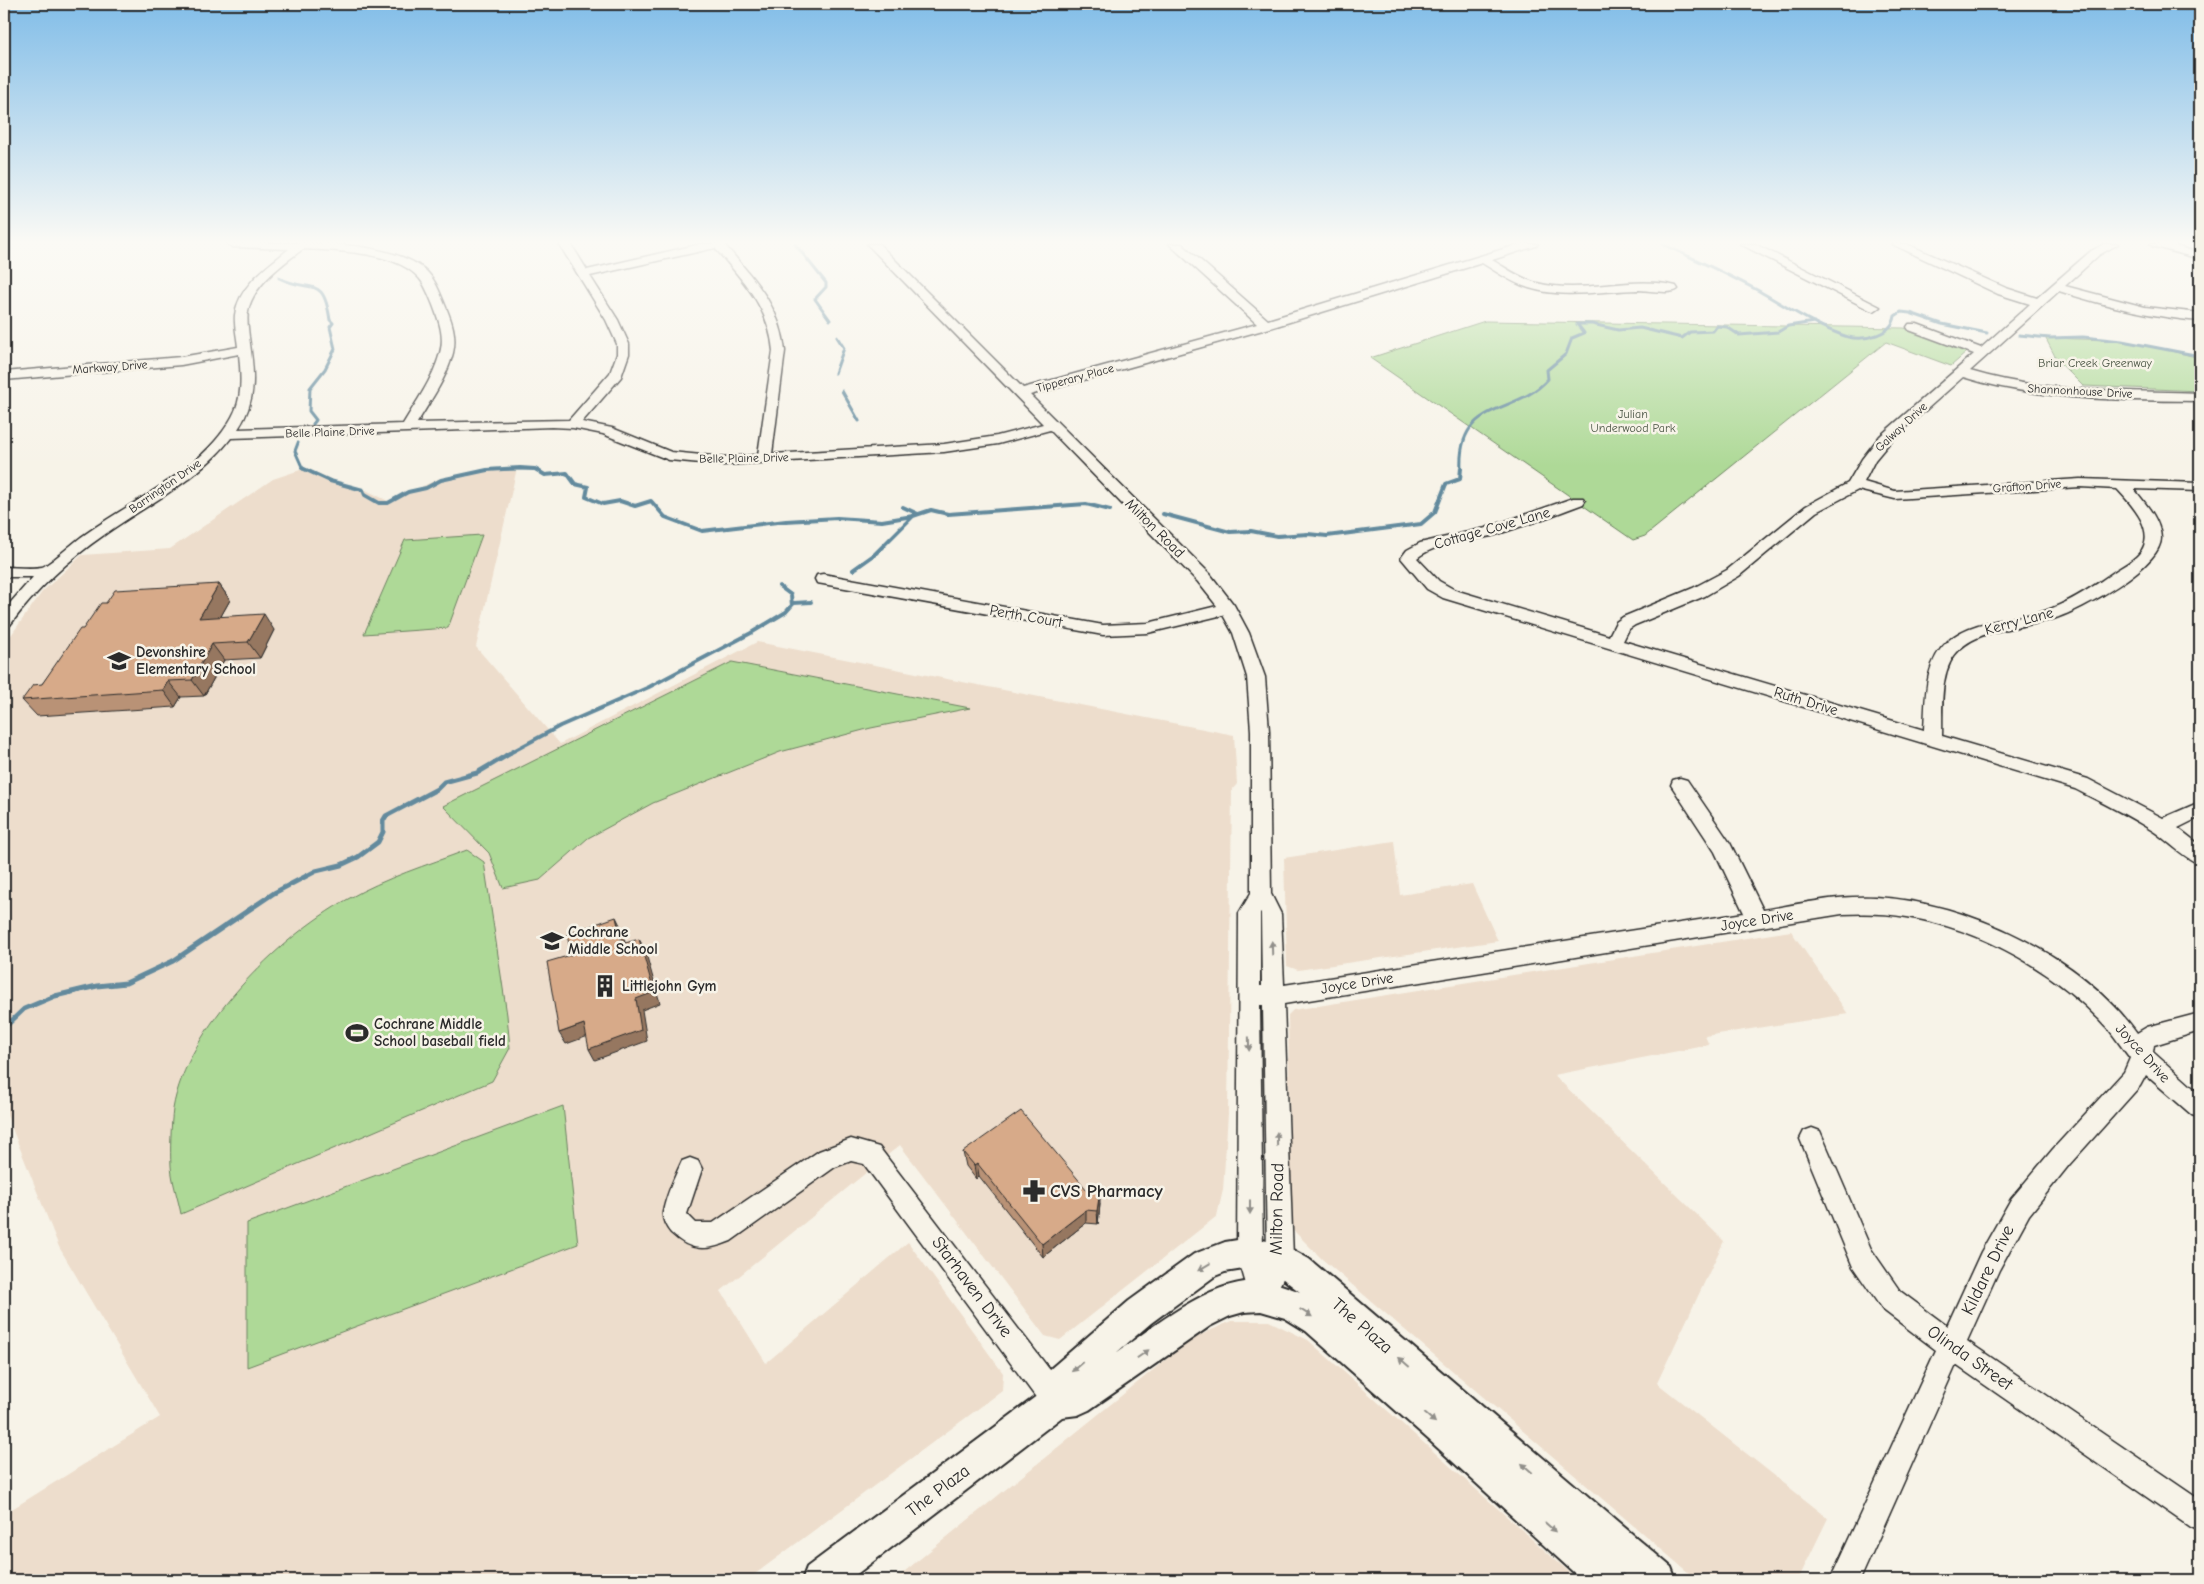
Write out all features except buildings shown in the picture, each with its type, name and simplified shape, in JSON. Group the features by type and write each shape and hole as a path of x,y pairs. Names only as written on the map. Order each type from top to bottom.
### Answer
{"main road":[{"path":"1056,1401 1060,1382 1140,1312 1205,1265 1225,1257 1265,1255"},
{"name":"The Plaza","path":"1265,1255 1298,1270 1658,1580"},
{"name":"The Plaza","path":"820,1580 1056,1401 1078,1399 1199,1315 1227,1302 1244,1297 1261,1296 1292,1304 1317,1320 1440,1427 1608,1580"}],"street":[{"name":"Barrington Drive","path":"4,621 46,572 72,550 191,470 227,434 240,415 248,394 249,384 241,318"},
{"path":"407,428 442,366 447,350 447,324 444,318"},
{"path":"573,424 610,382 620,364 623,354 621,337 609,318"},
{"path":"764,459 779,350 778,335 772,318"},
{"name":"Milton Road","path":"947,318 1204,578 1228,609 1242,633 1250,654 1259,695 1261,894 1271,914 1274,996 1265,1255 1261,1296"},
{"path":"1258,318 1266,325"},
{"name":"Tipperary Place","path":"1021,393 1289,318"},
{"name":"Galway Drive","path":"1856,484 1878,446 2022,318"},
{"path":"1914,327 1983,353"},
{"name":"Markway Drive","path":"4,376 182,361 245,349"},
{"name":"Shannonhouse Drive","path":"1961,372 1996,384 2028,390 2200,397"},
{"name":"Belle Plaine Drive","path":"227,434 528,423 573,424 617,434 669,456 706,461 944,448 998,440 1054,425"},
{"path":"1614,644 1622,626 1629,621 1699,592 1722,580 1811,509 1856,484"},
{"name":"Grafton Drive","path":"1856,484 1874,491 1895,495 2056,484 2200,487"},
{"name":"Kerry Lane","path":"1933,739 1940,665 1955,644 1980,631 2051,614 2078,602 2103,588 2150,551 2152,532 2149,521 2142,509 2121,484"},
{"name":"Cottage Cove Lane","path":"1409,558 1416,550 1466,538 1578,502"},
{"name":"Ruth Drive","path":"1409,558 1433,585 1450,594 2081,784 2130,808 2162,827 2200,856"},
{"path":"4,572 46,572"},
{"name":"Perth Court","path":"823,579 1103,630 1148,628 1228,609"},
{"path":"1680,785 1723,848 1757,920"},
{"path":"2162,827 2200,809"},
{"name":"Milton Road","path":"1261,894 1249,912 1249,995 1265,1255"},
{"name":"Joyce Drive","path":"1249,995 1274,996 1842,906 1868,904 1908,907 1954,920 2012,944 2066,978 2117,1024 2142,1056 2167,1081 2200,1108"},
{"name":"Kildare Drive","path":"1845,1580 1990,1261 2020,1207 2061,1157 2132,1079 2141,1063 2143,1043 2147,1037 2200,1022"},
{"name":"Olinda Street","path":"1812,1139 1862,1258 1880,1286 1903,1311 2200,1517"},
{"path":"690,1169 675,1213 676,1220 690,1234 701,1236 722,1232 827,1159 840,1153 851,1150 871,1155 887,1175"},
{"name":"Starhaven Drive","path":"887,1175 1014,1342 1056,1401"}],"shaded area":[{"name":"Cochrane Middle School","path":"306,468 342,484 362,488 390,502 440,478 467,477 482,469 517,468 476,647 560,744 757,642 1234,735 1237,784 1232,790 1228,1113 1223,1190 1217,1216 1060,1340 1045,1336 900,1145 721,1291 766,1363 908,1242 1003,1373 1002,1391 747,1580 9,1580 4,1514 160,1417 59,1247 4,1108 4,645 42,592 82,555 170,549 273,479"},
{"path":"1394,841 1400,895 1472,884 1498,941 1298,970 1287,966 1284,858"},
{"path":"1791,931 1848,1014 1705,1036 1709,1045 1554,1075 1724,1241 1657,1383 1828,1518 1798,1580 1697,1580 1322,1259 1291,1228 1288,1015 1293,1010"},
{"path":"1231,1321 1269,1321 1308,1340 1578,1580 894,1580 1190,1340"}],"green space":[{"name":"Julian Underwood Park","path":"1485,321 1904,328 1952,344 1953,348 1967,352 1951,366 1886,342 1645,536 1633,540 1370,358"},
{"name":"Briar Creek Greenway","path":"2045,337 2133,343 2200,358 2200,391 2083,386 2057,360"},
{"path":"482,535 448,628 364,634 405,540"},
{"path":"732,662 970,708 871,728 780,752 653,803 588,838 540,880 503,888 489,853 443,806"},
{"name":"Cochrane Middle School baseball field","path":"467,850 484,862 507,1015 510,1048 492,1081 181,1214 171,1166 173,1109 182,1078 196,1047 216,1017 266,961 321,916 348,899 377,885 406,872"},
{"path":"563,1106 578,1244 247,1367 247,1223"}],"waterway":[{"path":"313,424 316,420 309,411 310,388 325,369 335,349 330,327 333,323 330,318"},
{"path":"1806,318 1814,322"},
{"path":"1814,322 1836,333 1848,337 1862,338 1883,332 1889,328 1894,318"},
{"path":"1924,318 1942,324 1987,333"},
{"path":"1461,469 1462,447 1468,431 1478,420 1535,391 1548,379 1547,370 1566,354 1572,338 1584,333 1577,324 1592,324 1618,330 1640,328 1682,338 1690,332 1713,331 1717,326 1727,327 1739,335 1778,332 1788,326 1814,322"},
{"path":"2019,335 2049,338 2083,337 2122,341 2200,356"},
{"path":"835,373 844,348 837,337"},
{"path":"842,391 859,421"},
{"path":"298,443 295,451 303,468"},
{"path":"303,468 330,481 363,490 365,495 379,503 388,503 408,492 426,488 441,480 487,470 520,468 535,469 545,475 567,473 575,484 588,487 586,497 603,504 620,501 635,506 651,501 665,517 702,531 786,521 837,518 882,521 913,516"},
{"path":"1163,514 1230,532 1251,531 1277,536 1308,534 1327,536 1421,524 1435,512 1446,484 1460,479 1461,468"},
{"path":"505,469 534,469"},
{"path":"913,516 931,510 948,514 1086,504 1110,510"},
{"path":"903,507 918,514"},
{"path":"853,570 874,555 913,516"},
{"path":"779,586 791,595 792,605"},
{"path":"506,755 560,726 649,687 751,633 786,612 794,603 811,602"},
{"path":"4,1028 24,1009 55,996 97,986 126,983 173,961 274,893 316,871 341,865 358,857 378,842 383,832 383,821 386,816 437,789 444,782 477,773 509,754"}],"place":[{"name":"Devonshire Elementary School","path":"119,661"},
{"name":"Cochrane Middle School","path":"552,941"},
{"name":"Littlejohn Gym","path":"605,986"},
{"name":"Cochrane Middle School baseball field","path":"357,1033"},
{"name":"CVS Pharmacy","path":"1034,1191"}]}
